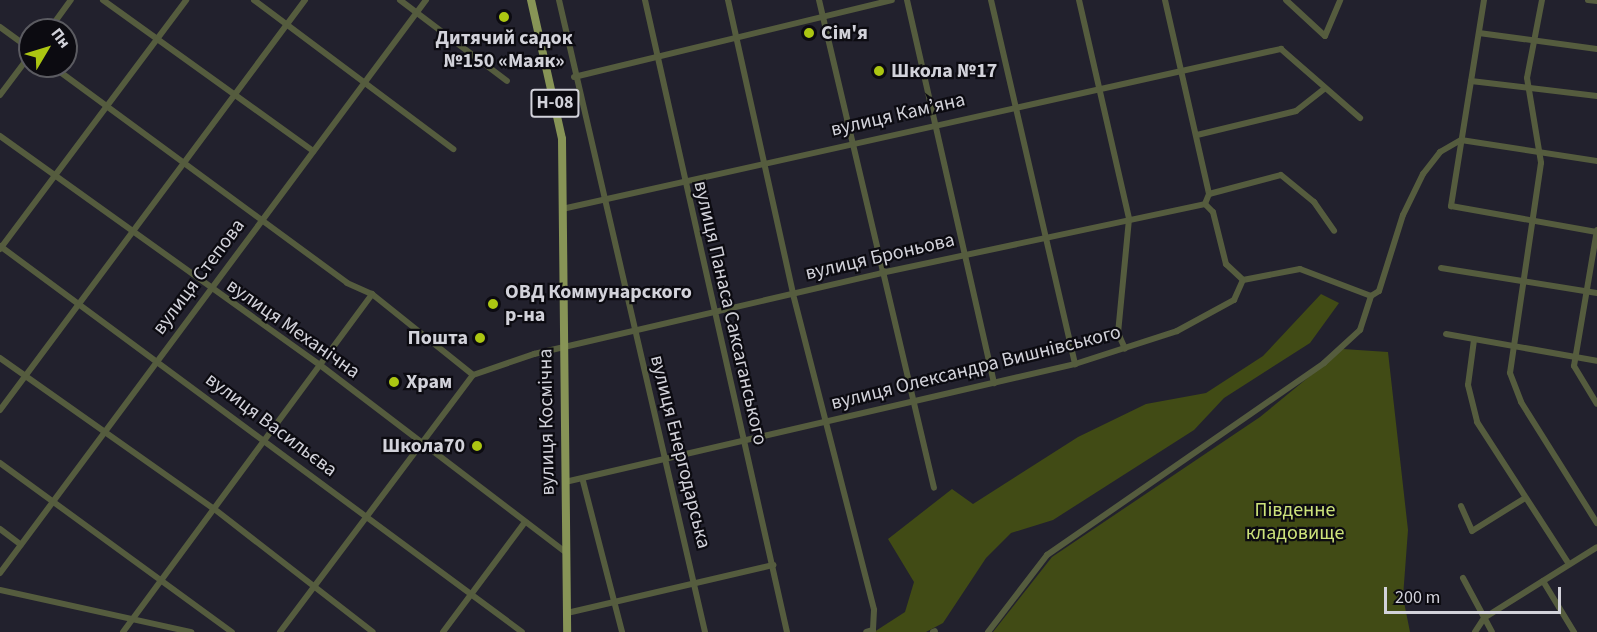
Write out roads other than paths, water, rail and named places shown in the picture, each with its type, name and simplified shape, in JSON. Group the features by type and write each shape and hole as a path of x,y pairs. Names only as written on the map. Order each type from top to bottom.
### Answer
{"main road":[{"name":"вулиця Космічна","path":"531,0 561,126 564,551 567,632"}],"street":[{"path":"58,18 71,0"},
{"path":"103,0 313,151"},
{"path":"0,248 186,0"},
{"path":"254,0 363,84 453,149"},
{"path":"0,410 305,0"},
{"path":"400,0 507,81"},
{"name":"вулиця Степова","path":"0,573 426,0"},
{"name":"вулиця Енергодарська","path":"559,0 602,200 663,460 696,584 705,632"},
{"name":"вулиця Панаса Саксаганського","path":"645,0 683,182 787,632"},
{"path":"728,0 767,162 793,294 874,610 873,630 866,632"},
{"path":"819,0 853,142 880,273 911,404 934,488"},
{"path":"574,77 736,36 823,19 892,0"},
{"path":"907,0 994,383"},
{"path":"992,0 1018,105 1075,364"},
{"path":"1079,0 1101,88 1129,219 1118,333 1125,349"},
{"path":"1165,0 1179,70 1197,135 1209,194 1205,204 1213,212 1226,264 1243,280 1300,269 1371,296"},
{"path":"1286,0 1325,36 1340,0"},
{"path":"1484,0 1461,140 1453,208 1597,231 1576,357 1576,369 1597,404"},
{"path":"1542,0 1527,86 1539,154 1511,346 1514,388 1597,523"},
{"path":"1588,0 1597,1"},
{"path":"0,27 18,41"},
{"path":"1479,33 1597,49"},
{"name":"вулиця Кам’яна","path":"562,209 1018,105 1281,49 1360,118"},
{"path":"0,95 18,71"},
{"path":"68,78 347,283 372,294 473,375 280,632"},
{"path":"1471,81 1597,96"},
{"path":"1197,135 1296,111 1325,88"},
{"name":"вулиця Механічна","path":"0,136 210,291 320,365 421,446 564,551"},
{"path":"988,632 1047,555 1324,363 1360,330 1371,296 1379,291 1403,215 1423,174 1440,152 1461,140 1539,154 1597,161"},
{"path":"1209,194 1281,175 1314,202 1334,231"},
{"name":"вулиця Броньова","path":"473,375 563,349 634,334 880,273 1205,204"},
{"name":"вулиця Васильєва","path":"0,248 156,363 266,438 367,519 522,632"},
{"path":"1441,268 1597,294"},
{"name":"вулиця Олександра Вишнівського","path":"565,482 583,481 663,460 1075,364 1177,332 1234,300 1243,280"},
{"path":"123,632 372,294"},
{"path":"1446,334 1597,361"},
{"path":"1474,340 1468,385 1477,422 1569,564"},
{"path":"0,358 213,508 374,632"},
{"path":"0,463 163,578 232,632"},
{"path":"583,481 622,632"},
{"path":"1461,506 1472,531 1525,498"},
{"path":"443,632 525,522"},
{"path":"0,529 21,545"},
{"path":"1475,632 1484,618 1597,547"},
{"path":"567,613 614,604 773,565"},
{"path":"1463,578 1492,632"},
{"path":"1543,581 1574,632"},
{"path":"0,590 135,616 191,632"}],"place":[{"name":"Дитячий садок №150 «Маяк»","path":"504,17"},
{"name":"Сім'я","path":"809,33"},
{"name":"Школа №17","path":"879,71"},
{"name":"ОВД Коммунарского р-на","path":"493,304"},
{"name":"Пошта","path":"480,338"},
{"name":"Храм","path":"394,382"},
{"name":"Школа70","path":"477,446"}],"park label":[{"name":"Південне кладовище","path":"1295,522"}]}
